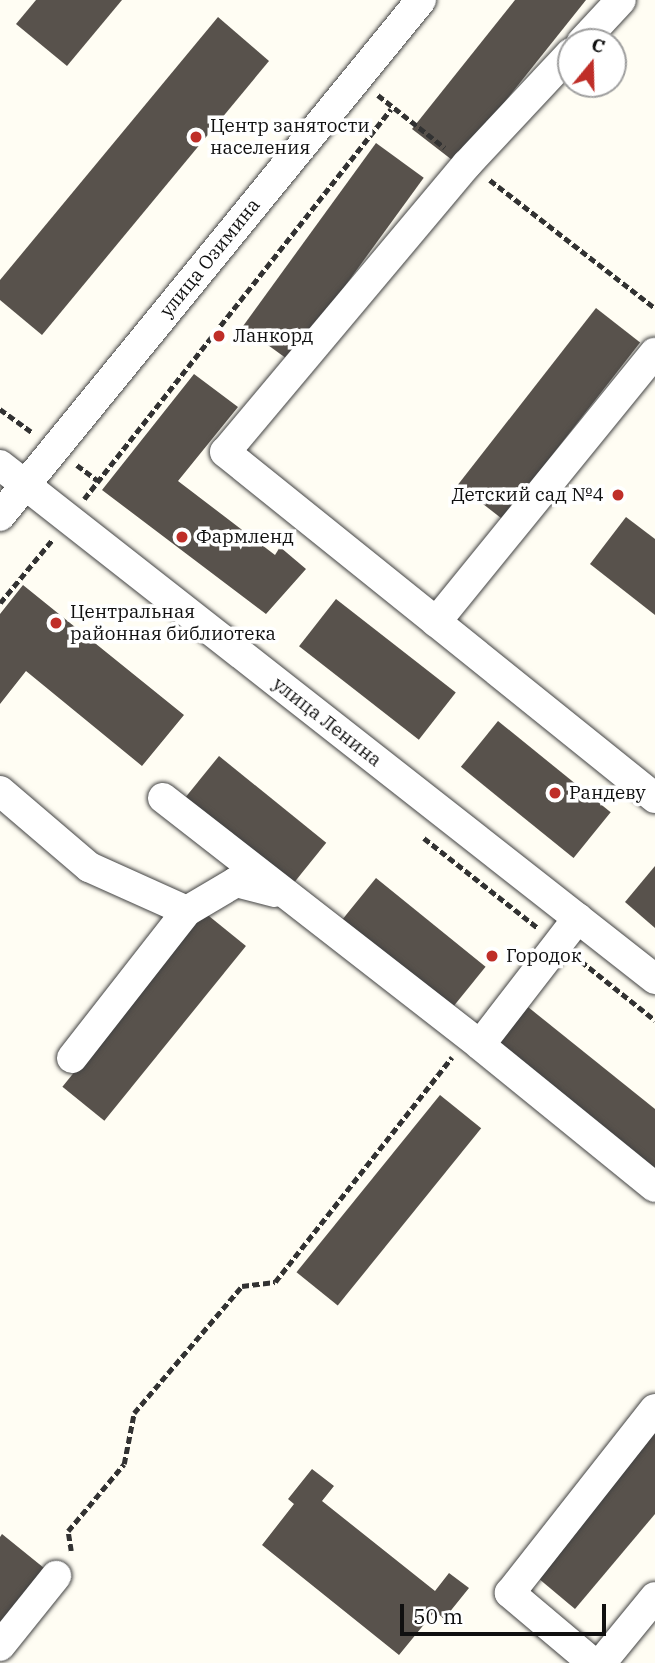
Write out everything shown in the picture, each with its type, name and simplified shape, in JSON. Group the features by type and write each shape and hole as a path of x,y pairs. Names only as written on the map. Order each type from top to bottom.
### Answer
{"street":[{"name":"улица Озимина","path":"0,516 421,0"},
{"path":"595,28 621,0"},
{"path":"557,68 467,164 225,452 655,798"},
{"path":"436,622 655,353"},
{"name":"улица Ленина","path":"0,465 655,979"},
{"path":"0,791 89,867 187,911"},
{"path":"163,798 282,893 475,1040 655,1187"},
{"path":"72,1058 187,911 236,882 282,893"},
{"path":"475,1040 578,918"},
{"path":"593,1663 510,1593 655,1409"},
{"path":"0,1646 56,1576"},
{"path":"601,1663 655,1597"}],"path":[{"path":"358,74 391,109 655,307"},
{"path":"0,603 69,520 391,109"},
{"path":"56,1576 71,1551 68,1531 124,1464 134,1413 242,1286 275,1282 475,1040"}],"building":[{"path":"36,0 122,0 67,66 16,24"},
{"path":"515,0 586,0 564,28 557,28 557,36 456,163 412,129"},
{"path":"218,17 269,61 42,335 0,300 0,280"},
{"path":"376,143 424,178 290,361 243,327"},
{"path":"596,308 640,342 502,519 458,485"},
{"path":"194,374 238,407 178,481 275,555 280,547 306,569 266,614 102,490"},
{"path":"626,517 655,539 655,615 590,564"},
{"path":"23,585 184,715 142,766 26,671 0,704 0,614"},
{"path":"336,599 456,693 419,740 299,646"},
{"path":"498,721 611,812 574,858 461,767"},
{"path":"219,756 326,843 290,888 182,801"},
{"path":"655,866 655,928 625,902"},
{"path":"376,878 486,967 445,1017 335,929"},
{"path":"204,912 246,946 104,1121 62,1087"},
{"path":"528,1007 655,1109 655,1184 492,1053"},
{"path":"440,1095 481,1128 338,1306 297,1272"},
{"path":"655,1425 655,1514 575,1609 532,1573"},
{"path":"312,1469 334,1486 322,1501 435,1591 449,1573 469,1588 444,1619 435,1611 399,1655 262,1545 294,1504 288,1499"},
{"path":"2,1534 44,1568 0,1623 0,1537"}],"place":[{"name":"Центр занятости населения","path":"196,137"},
{"name":"Ланкорд","path":"219,336"},
{"name":"Детский сад №4","path":"618,495"},
{"name":"Фармленд","path":"182,537"},
{"name":"Центральная районная библиотека","path":"56,623"},
{"name":"Рандеву","path":"555,793"},
{"name":"Городок","path":"492,956"}]}
